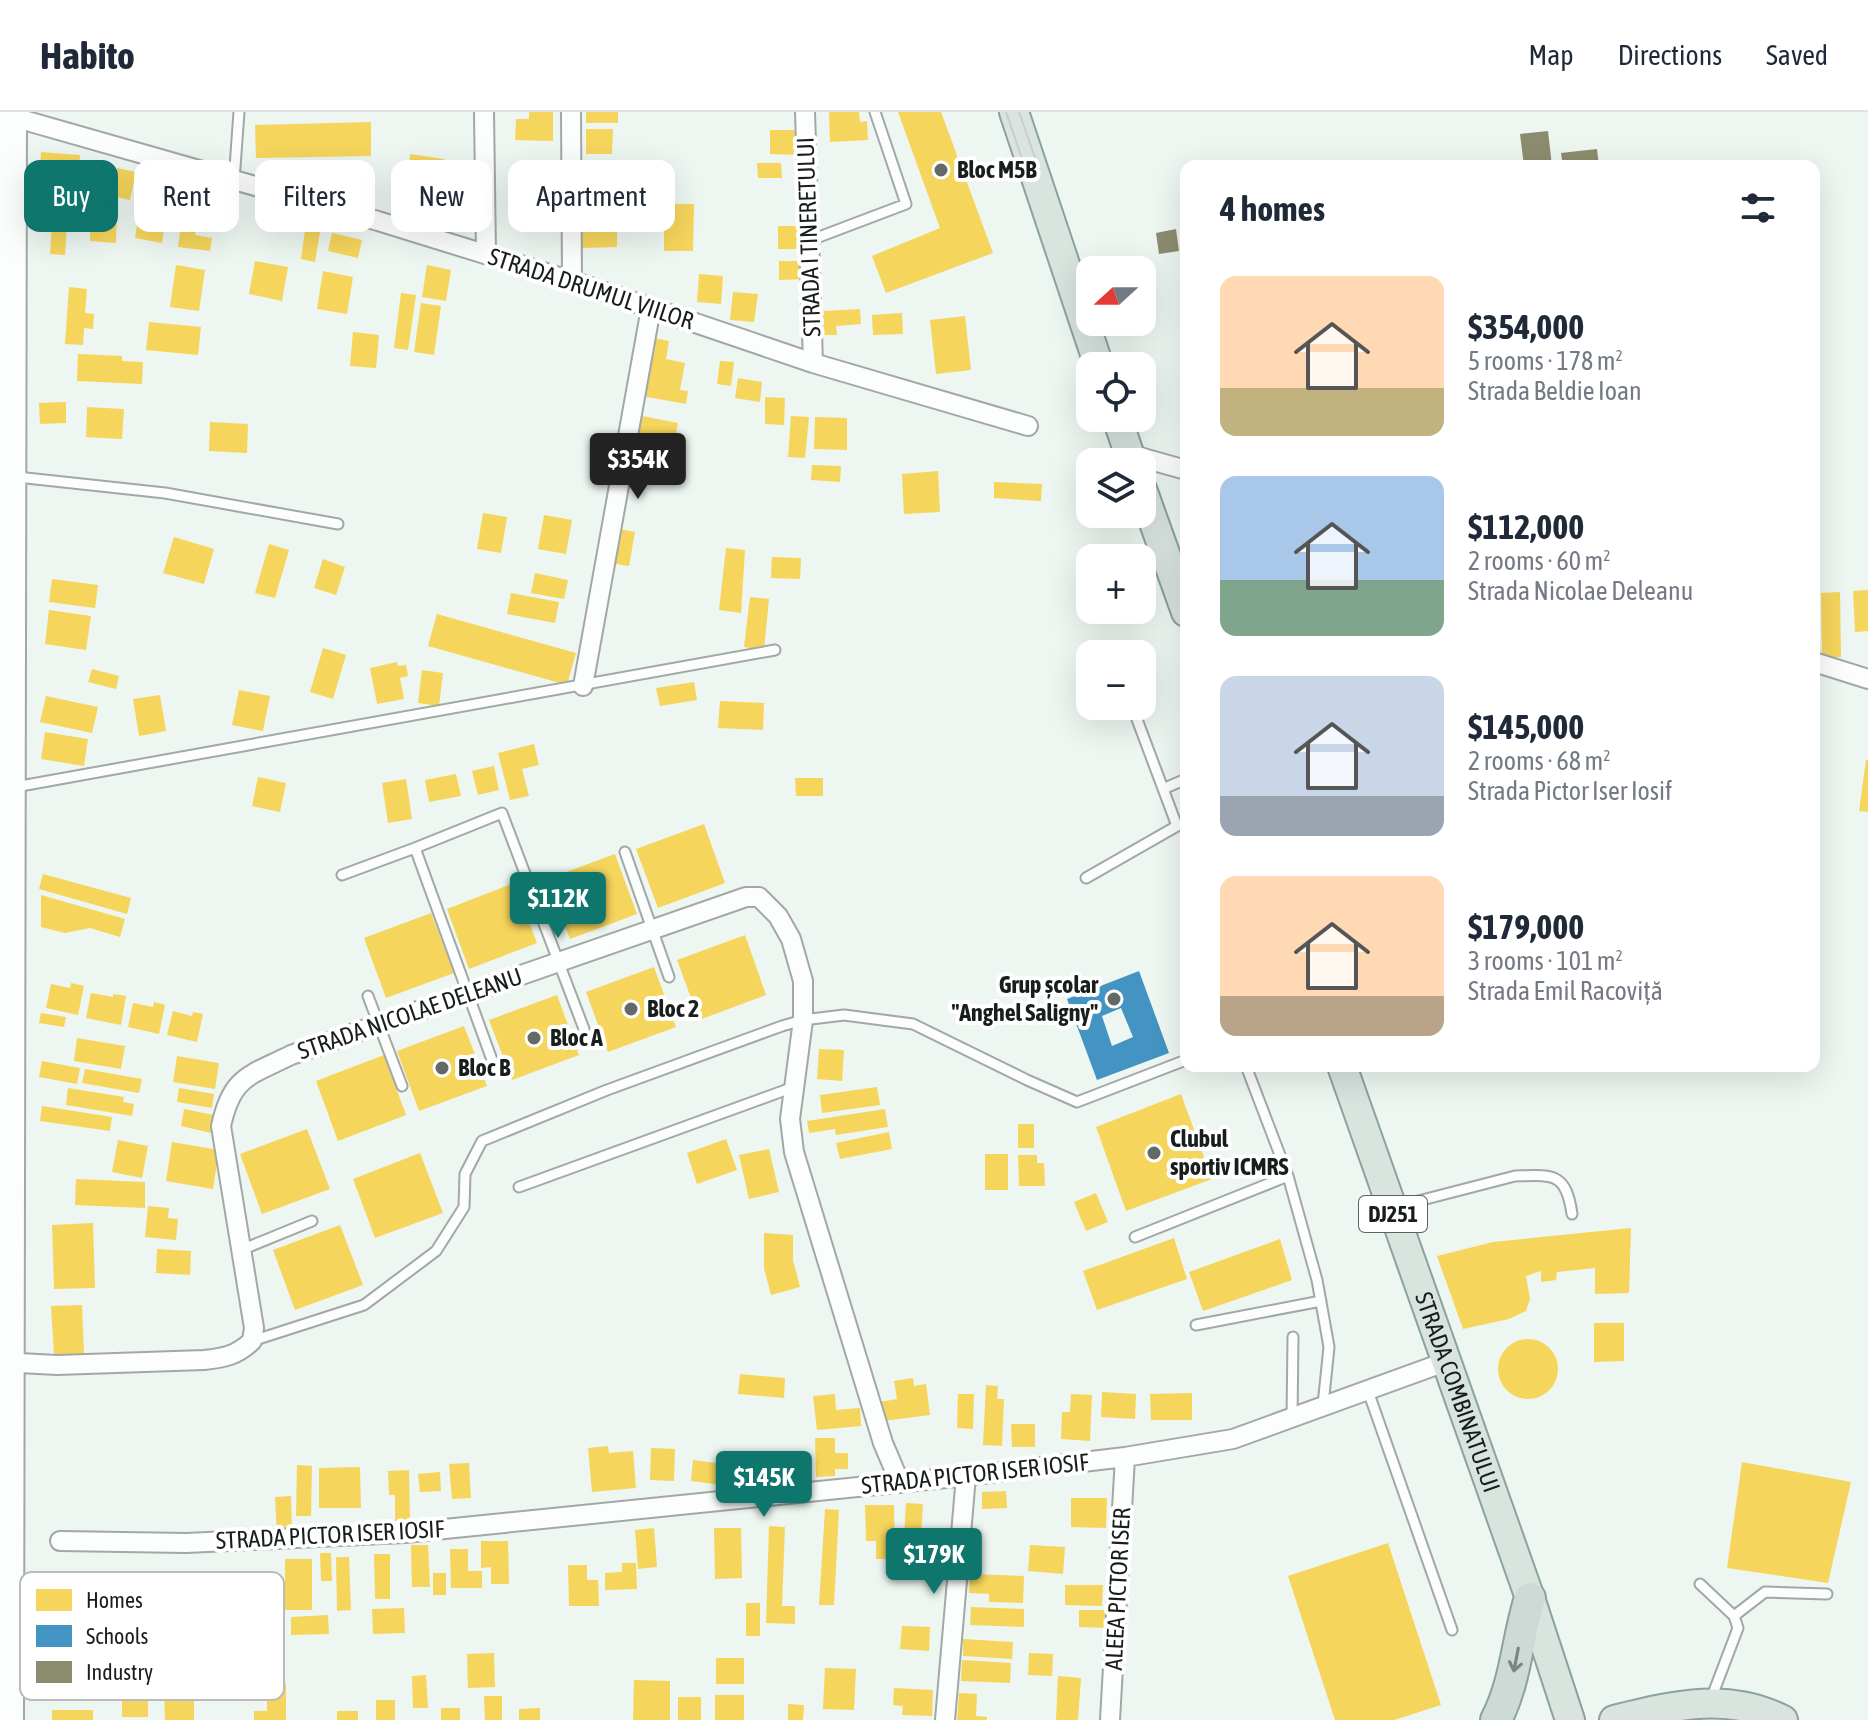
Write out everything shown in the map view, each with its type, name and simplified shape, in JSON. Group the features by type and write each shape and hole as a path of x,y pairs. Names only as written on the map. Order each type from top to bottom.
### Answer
{"highway":[{"path":"1496,1720 1511,1685 1530,1598"}],"main road":[{"path":"1014,112 1094,352"},
{"path":"10,1720 5,1689 5,1546 12,787 13,114"},
{"path":"1156,528 1180,595"},
{"name":"STRADA COMBINATULUI","path":"1344,1072 1570,1720"},
{"path":"1614,1720 1710,1702 1764,1710 1783,1720"}],"street":[{"path":"484,112 486,254"},
{"path":"571,112 572,281"},
{"name":"STRADA I TINERETULUI","path":"805,112 813,363"},
{"name":"STRADA DRUMUL VIILOR","path":"13,114 165,160"},
{"name":"STRADA DRUMUL VIILOR","path":"239,182 486,254 813,363 1028,426"},
{"path":"583,686 651,308"},
{"path":"1156,463 1180,469"},
{"path":"1820,664 1868,679"},
{"name":"STRADA NICOLAE DELEANU","path":"252,1341 254,1328 221,1126 227,1100 238,1084 291,1055 746,897 759,897 778,916 791,939 803,981 803,1020 790,1119 794,1152 883,1443 900,1483"},
{"path":"6,1363 57,1365 227,1358 241,1352 252,1341"},
{"name":"STRADA PICTOR ISER IOSIF","path":"60,1541 186,1543 405,1533 1125,1457 1233,1439 1445,1362"},
{"name":"ALEEA PICTOR ISER","path":"1110,1720 1125,1457"},
{"path":"945,1720 966,1476"}],"lane":[{"path":"236,160 239,112"},
{"path":"811,240 906,204 875,112"},
{"path":"12,477 165,493 338,524"},
{"path":"12,787 775,650"},
{"path":"1086,878 1177,826 1137,720"},
{"path":"1163,789 1180,782"},
{"path":"342,875 502,813 584,1029"},
{"path":"415,848 492,1060"},
{"path":"625,852 669,977"},
{"path":"368,996 402,1086"},
{"path":"252,1341 364,1305 436,1251 464,1207 465,1174 482,1141 607,1090 803,1020 844,1015 913,1024 1077,1102 1180,1062"},
{"path":"1248,1072 1288,1176 1321,1301 1329,1347 1322,1409"},
{"path":"519,1187 794,1087"},
{"path":"1391,1208 1515,1176 1535,1175 1554,1178 1564,1184 1572,1214"},
{"path":"1135,1237 1288,1176"},
{"path":"240,1251 312,1221"},
{"path":"1196,1325 1321,1301"},
{"path":"1292,1419 1293,1337"},
{"path":"1368,1391 1452,1630"},
{"path":"1700,1584 1734,1616 1738,1628 1710,1702"},
{"path":"1734,1616 1765,1592 1827,1594"}],"building: Homes":[{"path":"529,112 553,112 553,141 515,140 516,119 529,119"},
{"path":"586,112 618,112 618,123 586,123"},
{"path":"829,112 859,112 860,122 867,121 868,140 830,142"},
{"name":"Bloc M5B","path":"898,112 941,112 993,253 886,293 872,256 940,228"},
{"path":"371,122 371,156 256,158 255,125"},
{"path":"586,129 613,129 612,154 586,154"},
{"path":"770,130 799,130 798,155 770,154"},
{"path":"41,152 80,155 80,160 40,160"},
{"path":"410,154 444,159 444,160 410,160"},
{"path":"757,163 781,163 782,178 758,178"},
{"path":"118,168 134,172 130,200 118,197"},
{"path":"675,204 694,204 693,251 664,251 664,232 675,232"},
{"path":"778,226 804,226 804,249 778,249"},
{"path":"51,232 66,232 65,255 50,254"},
{"path":"90,232 116,232 116,243 90,241"},
{"path":"136,232 164,232 162,243 135,238"},
{"path":"180,232 195,232 195,235 212,238 210,251 178,247"},
{"path":"305,232 320,232 315,262 301,259"},
{"path":"580,232 617,232 617,247 581,248"},
{"path":"332,233 362,240 358,258 328,251"},
{"path":"255,261 288,267 282,301 249,294"},
{"path":"779,261 803,261 804,279 779,280"},
{"path":"176,265 205,270 199,311 170,307"},
{"path":"427,265 451,270 446,301 422,297"},
{"path":"323,271 353,277 347,314 317,309"},
{"path":"699,274 723,276 721,304 697,302"},
{"path":"69,287 87,289 85,313 94,314 93,329 84,328 83,345 65,344"},
{"path":"733,292 758,294 754,322 730,320"},
{"path":"401,293 416,295 408,350 394,348"},
{"path":"421,303 441,306 434,355 414,352"},
{"path":"860,309 861,324 836,326 837,335 824,335 823,311"},
{"path":"902,313 903,334 873,335 872,315"},
{"path":"965,316 971,370 936,374 930,320"},
{"path":"149,322 201,327 198,355 146,350"},
{"path":"353,332 379,335 376,368 350,366"},
{"path":"653,338 669,341 666,359 685,363 680,390 688,391 686,404 642,396"},
{"path":"78,354 122,356 122,361 143,362 142,384 77,381"},
{"path":"720,361 734,362 731,386 717,384"},
{"path":"738,378 762,382 760,402 735,398"},
{"path":"765,397 785,398 784,425 765,424"},
{"path":"66,402 66,423 40,424 39,403"},
{"path":"87,407 124,409 122,439 86,437"},
{"path":"637,415 678,423 675,437 656,433 650,467 628,463"},
{"path":"791,416 809,417 805,458 788,457"},
{"path":"815,417 847,418 847,450 814,449"},
{"path":"210,422 248,424 247,453 209,451"},
{"path":"812,465 841,466 840,482 811,480"},
{"path":"938,471 940,512 904,514 902,474"},
{"path":"994,482 1042,484 1041,501 994,498"},
{"path":"483,513 507,517 501,553 477,549"},
{"path":"544,515 572,520 566,554 538,549"},
{"path":"615,528 635,532 629,566 610,563"},
{"path":"174,537 214,549 204,584 163,573"},
{"path":"269,544 289,550 275,598 255,593"},
{"path":"726,548 745,550 741,613 719,610"},
{"path":"772,557 801,558 800,579 771,578"},
{"path":"323,559 345,567 336,595 314,588"},
{"path":"535,573 568,580 564,599 531,593"},
{"path":"52,579 98,585 95,608 49,602"},
{"path":"1868,590 1868,631 1855,632 1853,591"},
{"path":"1840,592 1841,657 1822,658 1821,593"},
{"path":"511,593 559,602 555,623 507,614"},
{"path":"750,597 769,599 764,650 744,647"},
{"path":"49,610 91,616 86,650 45,644"},
{"path":"437,614 576,653 567,685 428,646"},
{"path":"323,648 346,655 333,699 310,692"},
{"path":"397,662 398,666 406,665 408,676 400,678 404,699 377,704 370,668"},
{"path":"92,669 119,676 116,689 88,682"},
{"path":"422,670 443,673 439,706 418,703"},
{"path":"694,682 697,700 660,706 656,688"},
{"path":"239,690 270,696 263,731 232,725"},
{"path":"160,695 166,731 139,736 133,699"},
{"path":"46,696 98,707 92,733 40,722"},
{"path":"720,701 764,703 763,730 718,728"},
{"path":"45,732 88,739 84,766 41,759"},
{"path":"534,744 539,765 522,769 529,796 510,800 498,753"},
{"path":"1868,760 1868,812 1859,811"},
{"path":"494,766 499,790 478,795 472,771"},
{"path":"456,774 461,796 429,802 425,780"},
{"path":"258,777 286,783 280,812 252,806"},
{"path":"795,778 823,778 823,796 796,796"},
{"path":"406,779 412,819 388,823 382,783"},
{"path":"704,824 725,883 658,908 636,849"},
{"path":"615,854 637,914 570,939 547,879"},
{"path":"43,874 131,898 127,914 39,889"},
{"path":"514,883 537,943 469,969 447,909"},
{"path":"41,895 125,919 120,937 90,928 65,933 41,927"},
{"path":"431,913 454,973 386,998 364,938"},
{"path":"745,935 766,995 699,1020 677,960"},
{"name":"Bloc 2","path":"654,967 676,1027 608,1052 586,992"},
{"path":"71,983 84,986 78,1015 46,1008 51,984 70,988"},
{"path":"91,993 126,996 121,1025 86,1018"},
{"name":"Bloc A","path":"557,995 579,1055 512,1080 489,1020"},
{"path":"154,1002 165,1005 159,1034 128,1027 133,1003 153,1007"},
{"path":"173,1011 192,1016 193,1012 203,1014 197,1042 167,1035"},
{"path":"41,1013 66,1017 64,1027 39,1023"},
{"name":"Bloc B","path":"464,1026 487,1086 419,1111 397,1051"},
{"path":"77,1038 125,1046 121,1069 74,1061"},
{"path":"819,1049 844,1050 842,1081 817,1079"},
{"path":"384,1055 406,1115 338,1141 316,1081"},
{"path":"177,1056 219,1063 215,1089 173,1082"},
{"path":"42,1061 80,1068 77,1084 39,1077"},
{"path":"85,1069 142,1079 139,1093 82,1083"},
{"path":"877,1087 880,1105 822,1113 820,1095"},
{"path":"68,1088 124,1097 123,1102 134,1104 132,1116 66,1105"},
{"path":"179,1088 214,1094 212,1108 177,1102"},
{"name":"Clubul sportiv ICMRS","path":"1181,1094 1212,1179 1126,1211 1096,1127"},
{"path":"42,1106 112,1117 110,1131 40,1121"},
{"path":"184,1109 214,1115 211,1133 181,1126"},
{"path":"885,1109 888,1127 836,1135 835,1129 809,1133 807,1121"},
{"path":"1018,1124 1034,1124 1034,1148 1018,1148"},
{"path":"307,1129 330,1189 262,1214 240,1154"},
{"path":"889,1132 892,1149 840,1159 836,1143"},
{"path":"726,1139 737,1170 697,1184 687,1153"},
{"path":"118,1140 148,1146 142,1178 112,1172"},
{"path":"172,1142 219,1150 213,1189 166,1181"},
{"path":"769,1149 779,1192 749,1199 739,1155"},
{"path":"420,1153 443,1213 375,1238 353,1179"},
{"path":"985,1154 1008,1154 1008,1190 985,1190"},
{"path":"1018,1155 1037,1155 1037,1163 1044,1163 1045,1186 1019,1186"},
{"path":"76,1179 145,1182 145,1208 75,1205"},
{"path":"1096,1193 1108,1222 1086,1231 1074,1202"},
{"path":"148,1206 169,1208 168,1218 178,1219 176,1240 145,1237"},
{"path":"93,1223 95,1288 54,1289 52,1225"},
{"path":"340,1225 363,1285 295,1310 273,1250"},
{"path":"1631,1228 1629,1293 1595,1294 1595,1268 1557,1272 1556,1280 1541,1282 1541,1271 1526,1276 1530,1299 1526,1311 1509,1319 1463,1329 1437,1256 1493,1242"},
{"path":"764,1233 793,1235 793,1260 800,1287 771,1295 764,1268"},
{"path":"1174,1238 1187,1279 1097,1310 1083,1271"},
{"path":"1280,1239 1292,1280 1203,1311 1189,1272"},
{"path":"157,1249 191,1251 190,1275 156,1273"},
{"path":"82,1305 84,1354 54,1355 51,1306"},
{"path":"1594,1323 1624,1323 1624,1361 1594,1362"},
{"path":"1528,1339 1540,1341 1549,1348 1556,1357 1556,1381 1549,1390 1540,1397 1528,1399 1516,1397 1507,1390 1500,1381 1498,1369 1500,1357 1507,1348 1516,1341"},
{"path":"740,1374 785,1378 784,1398 738,1394"},
{"path":"913,1378 914,1386 926,1384 930,1415 883,1421 880,1402 897,1399 894,1381"},
{"path":"986,1385 998,1386 997,1399 1004,1399 1002,1446 983,1445"},
{"path":"1102,1392 1136,1394 1135,1419 1101,1417"},
{"path":"1192,1393 1192,1420 1151,1420 1150,1394"},
{"path":"835,1394 836,1410 860,1408 861,1426 817,1430 813,1396"},
{"path":"958,1394 974,1394 973,1429 957,1428"},
{"path":"1071,1394 1092,1395 1090,1441 1061,1439 1062,1412 1070,1412"},
{"path":"1011,1424 1035,1424 1035,1447 1012,1447"},
{"path":"815,1438 835,1438 835,1453 848,1453 848,1469 835,1469 835,1476 816,1477"},
{"path":"608,1446 609,1453 633,1451 636,1488 592,1492 588,1448"},
{"path":"651,1448 675,1449 674,1481 650,1480"},
{"path":"693,1460 739,1466 737,1487 691,1481"},
{"path":"1742,1462 1851,1482 1828,1583 1727,1568"},
{"path":"469,1463 471,1498 452,1499 449,1464"},
{"path":"297,1465 312,1466 311,1516 296,1516"},
{"path":"360,1467 361,1508 319,1508 319,1468"},
{"path":"409,1470 410,1520 395,1521 395,1495 389,1495 388,1471"},
{"path":"440,1472 441,1491 420,1492 418,1474"},
{"path":"1006,1491 1007,1508 982,1509 982,1492"},
{"path":"291,1496 292,1536 277,1536 275,1497"},
{"path":"1071,1498 1107,1498 1106,1528 1071,1527"},
{"path":"906,1503 923,1504 921,1536 928,1537 927,1556 903,1555"},
{"path":"865,1505 894,1505 895,1559 876,1559 876,1541 866,1541"},
{"path":"825,1509 839,1510 834,1605 819,1605"},
{"path":"769,1526 785,1527 782,1606 795,1606 795,1624 766,1623"},
{"path":"654,1528 657,1567 638,1569 635,1530"},
{"path":"714,1528 741,1528 742,1578 715,1579"},
{"path":"481,1541 508,1541 509,1584 491,1584 491,1567 481,1568"},
{"path":"1388,1543 1441,1705 1394,1720 1335,1720 1288,1576"},
{"path":"411,1545 428,1545 430,1587 412,1587"},
{"path":"1030,1545 1065,1547 1063,1574 1028,1571"},
{"path":"450,1549 468,1549 468,1571 482,1571 482,1588 451,1588"},
{"path":"320,1553 331,1553 332,1581 321,1581"},
{"path":"374,1554 390,1554 390,1599 375,1599"},
{"path":"336,1557 349,1557 351,1610 337,1611"},
{"path":"285,1559 312,1559 312,1610 285,1610"},
{"path":"622,1563 636,1563 637,1589 605,1590 605,1573 622,1572"},
{"path":"568,1565 587,1565 587,1580 598,1580 599,1606 569,1606"},
{"path":"433,1573 446,1573 446,1595 433,1595"},
{"path":"970,1574 1024,1576 1023,1603 989,1602 989,1594 969,1593"},
{"path":"1065,1585 1103,1585 1102,1606 1065,1605"},
{"path":"746,1603 760,1603 760,1636 746,1636"},
{"path":"971,1607 1024,1609 1024,1627 970,1625"},
{"path":"404,1608 405,1633 373,1634 372,1609"},
{"path":"1079,1610 1111,1610 1110,1628 1079,1627"},
{"path":"328,1615 329,1634 291,1635 291,1617"},
{"path":"902,1626 930,1627 929,1651 900,1649"},
{"path":"963,1639 1013,1642 1012,1659 963,1656"},
{"path":"494,1653 495,1687 468,1688 467,1654"},
{"path":"1029,1653 1053,1654 1052,1676 1028,1675"},
{"path":"716,1658 744,1658 744,1684 716,1684"},
{"path":"962,1660 1011,1663 1010,1683 961,1681"},
{"path":"825,1668 856,1669 854,1710 823,1709"},
{"path":"426,1675 428,1708 413,1708 412,1676"},
{"path":"1058,1676 1081,1678 1078,1720 1056,1720"},
{"path":"634,1680 670,1681 670,1720 633,1720"},
{"path":"286,1683 286,1720 254,1720 254,1711 267,1711 267,1700 284,1700"},
{"path":"894,1688 933,1690 932,1716 902,1715 903,1706 893,1705"},
{"path":"959,1693 977,1694 976,1716 987,1717 987,1720 957,1720"},
{"path":"715,1695 744,1695 744,1720 715,1720"},
{"path":"484,1696 502,1696 502,1720 485,1720"},
{"path":"678,1697 701,1697 701,1720 678,1720"},
{"path":"122,1700 148,1700 148,1717 122,1717"},
{"path":"164,1700 194,1700 194,1720 165,1720"},
{"path":"376,1700 395,1700 395,1720 376,1720"},
{"path":"788,1704 804,1705 803,1720 788,1720"},
{"path":"441,1708 460,1708 460,1720 441,1720"},
{"path":"540,1708 540,1720 519,1720 519,1709"},
{"path":"52,1710 93,1710 93,1720 52,1720"},
{"path":"337,1711 358,1711 358,1720 337,1720"}],"building: Schools":[{"path":"1139,971 1169,1053 1097,1080 1067,999","holes":["1121,1008 1133,1037 1112,1046 1102,1016"]}],"building: Industry":[{"path":"1548,131 1551,160 1523,160 1520,134"},
{"path":"1597,149 1598,160 1562,160 1561,153"},
{"path":"1176,229 1179,251 1159,254 1156,233"}],"tram line":[{"path":"1006,112 1027,173"},
{"path":"1019,112 1039,169"}],"place":[{"name":"Bloc M5B","path":"941,170"},
{"name":"Grup școlar \"Anghel Saligny\"","path":"1114,999"},
{"name":"Bloc 2","path":"631,1009"},
{"name":"Bloc A","path":"534,1038"},
{"name":"Bloc B","path":"442,1068"},
{"name":"Clubul sportiv ICMRS","path":"1154,1153"}]}
